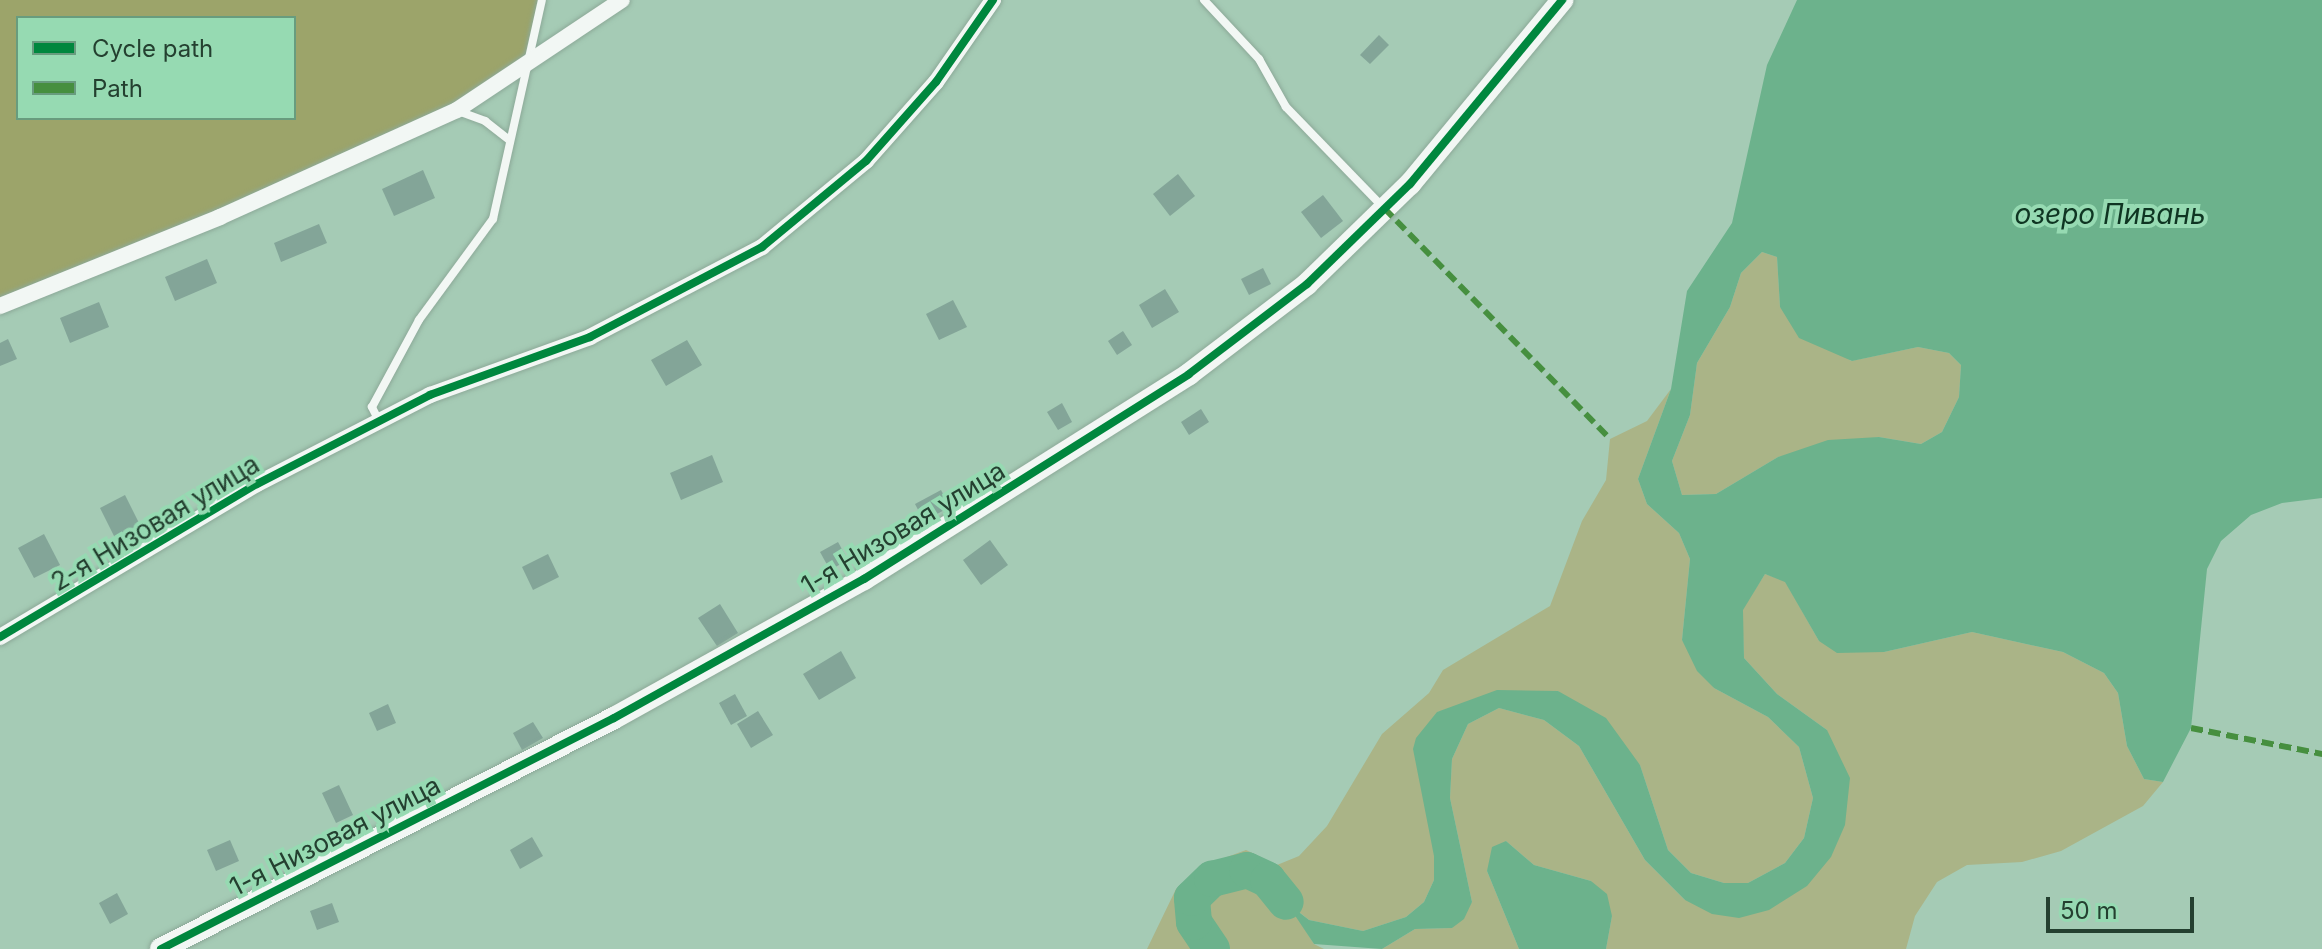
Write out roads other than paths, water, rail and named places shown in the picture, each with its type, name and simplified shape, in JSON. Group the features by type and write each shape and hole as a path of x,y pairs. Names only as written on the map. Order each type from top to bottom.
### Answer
{"street":[{"path":"0,306 220,217 457,110 622,0"},
{"name":"2-я Низовая улица","path":"0,637 257,484 430,395 590,337 762,247 866,161 936,82 993,0"},
{"name":"1-я Низовая улица","path":"161,949 614,718 864,579 1189,374 1307,284 1410,184 1562,0"}],"lane":[{"path":"379,422 372,407 419,320 493,219 542,0"},
{"path":"1204,0 1259,59 1286,107 1384,208"},
{"path":"457,110 485,121 509,140"}],"water":[{"name":"озеро Пивань","path":"1797,0 2322,0 2322,498 2282,503 2251,515 2221,541 2207,569 2191,728 2163,782 2144,779 2127,746 2118,693 2104,673 2063,652 1972,632 1884,652 1837,653 1819,641 1785,582 1765,574 1743,610 1744,658 1777,694 1827,730 1850,778 1845,825 1831,857 1807,886 1769,910 1739,918 1712,914 1685,900 1645,860 1579,746 1544,720 1499,708 1468,724 1452,759 1450,798 1472,902 1464,919 1452,928 1415,929 1382,949 1314,944 1286,902 1309,920 1363,931 1406,917 1424,902 1434,880 1434,856 1413,749 1416,738 1437,712 1497,690 1558,691 1606,718 1640,765 1668,850 1691,873 1724,883 1748,883 1785,863 1804,838 1813,798 1799,747 1768,717 1714,688 1697,671 1682,640 1690,559 1679,533 1647,504 1638,479 1671,389 1687,291 1732,223 1767,65","holes":["1762,252 1777,257 1780,307 1799,338 1852,361 1918,347 1949,353 1961,365 1959,397 1942,432 1921,444 1879,437 1828,440 1778,457 1716,494 1682,495 1672,461 1690,415 1697,363 1730,307 1741,273"]},
{"path":"1506,841 1534,865 1591,881 1607,894 1612,916 1606,949 1519,949 1487,871 1492,847"}],"waterway":[{"path":"1212,949 1194,922 1192,898 1212,879 1247,870 1268,880 1286,902"}]}
